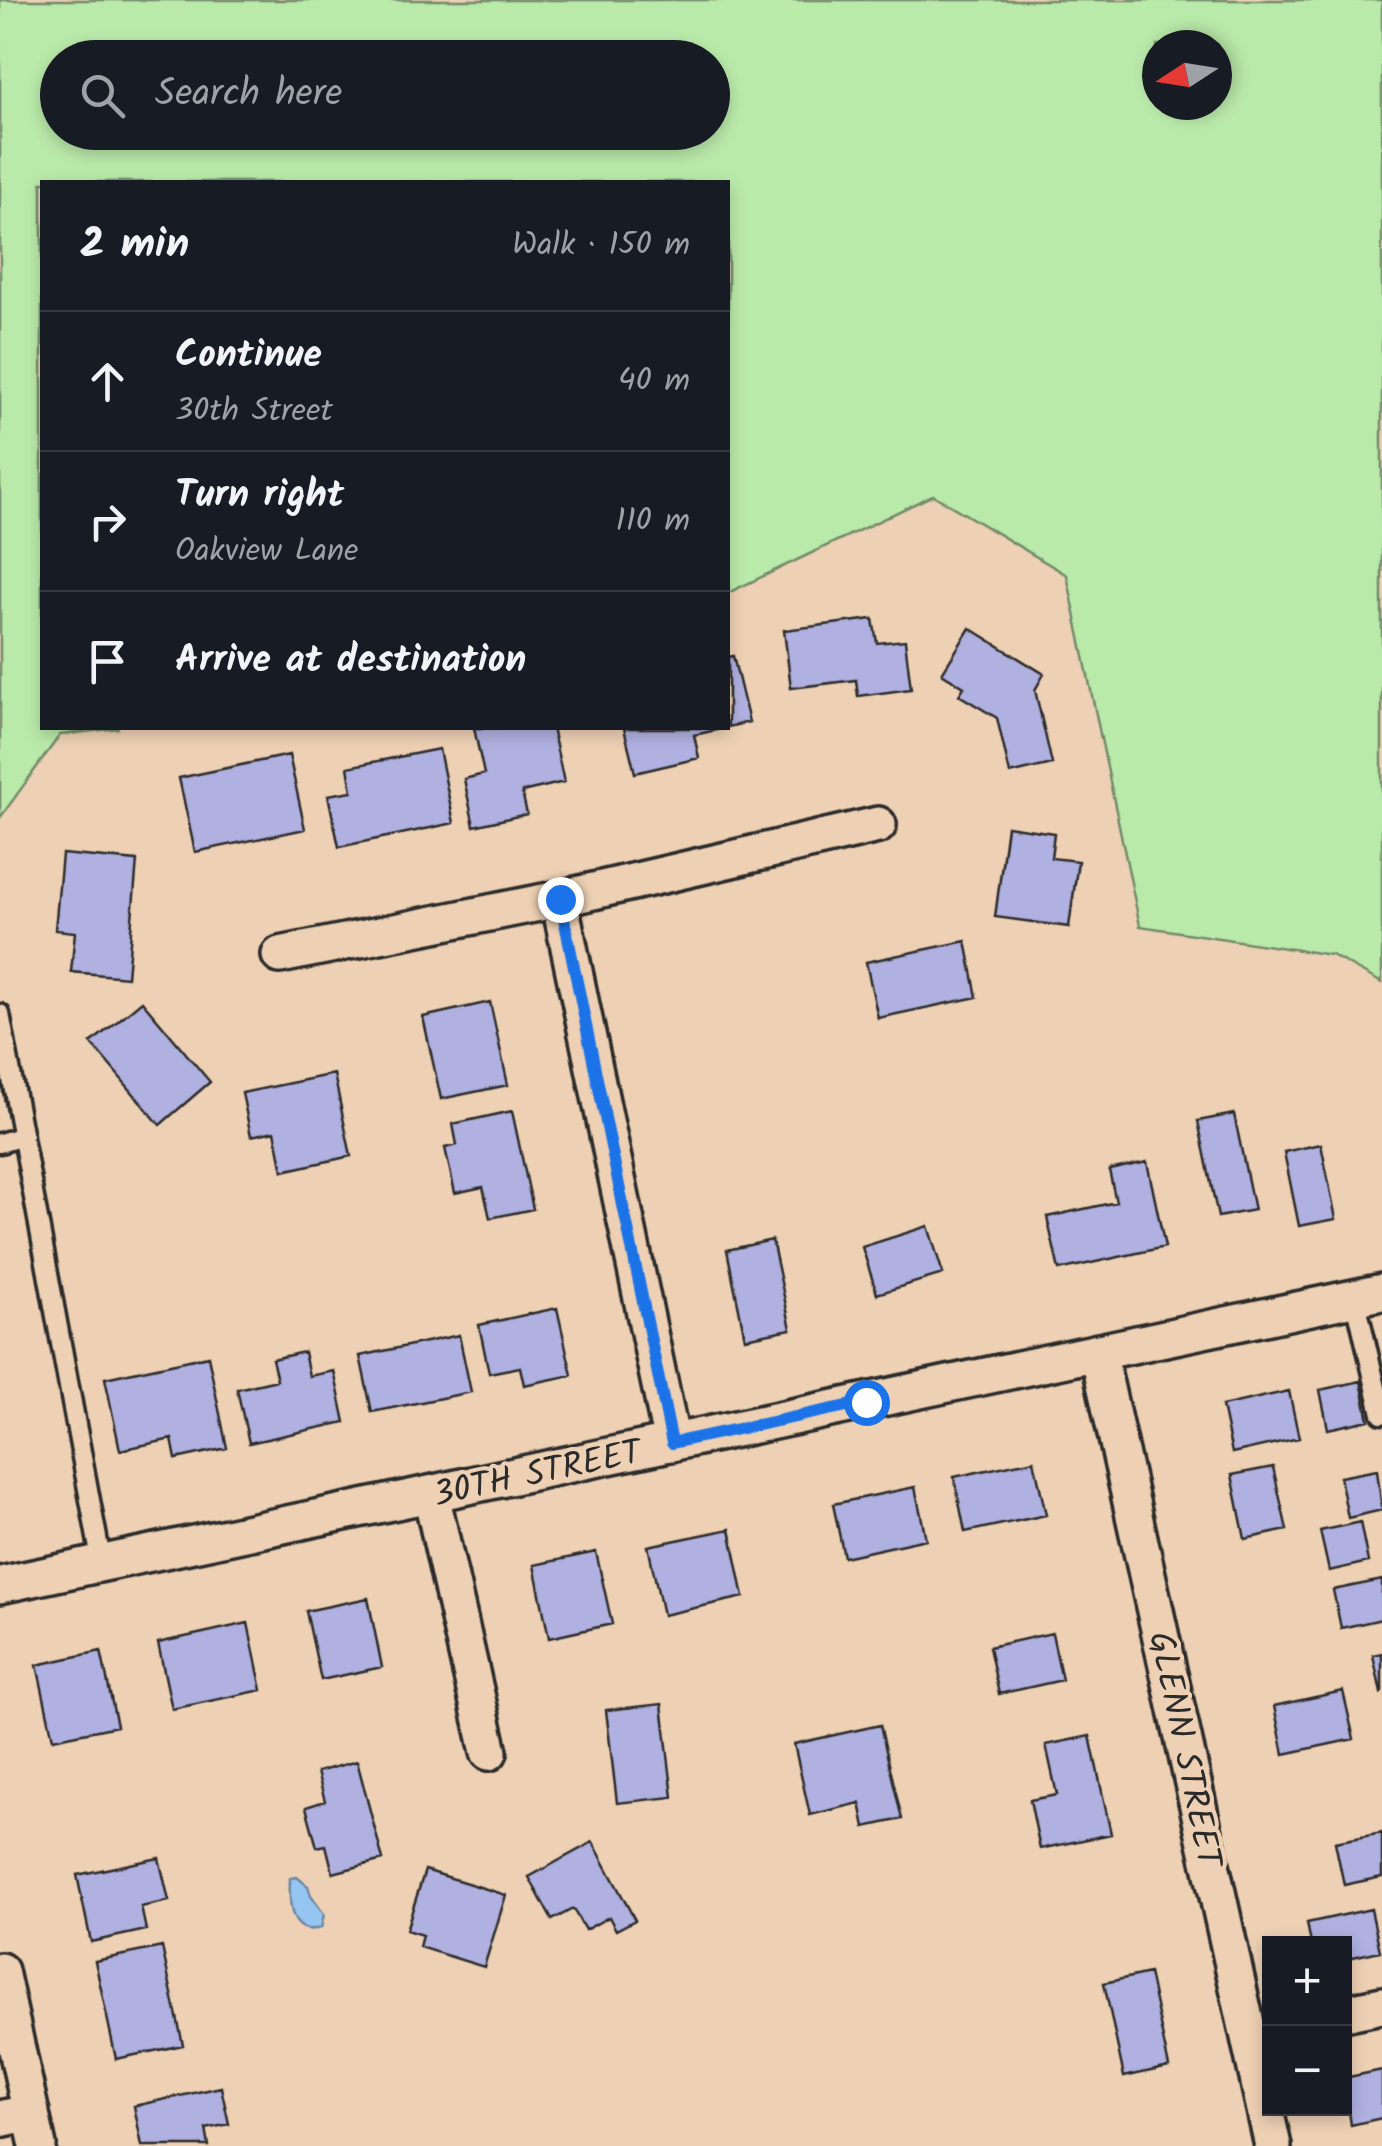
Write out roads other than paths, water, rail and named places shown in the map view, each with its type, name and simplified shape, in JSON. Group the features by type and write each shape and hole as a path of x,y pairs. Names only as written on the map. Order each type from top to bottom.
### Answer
{"street":[{"path":"280,955 560,899 878,825"},
{"path":"560,899 672,1443"},
{"name":"30TH STREET","path":"0,1586 1369,1295"},
{"name":"GLENN STREET","path":"1098,1352 1259,2031 1273,2146"},
{"path":"431,1494 489,1752"},
{"path":"0,1972 23,2126"},
{"path":"1352,2011 1382,2005"}],"lane":[{"path":"0,1014 102,1565"},
{"path":"0,1142 23,1136"},
{"path":"1369,1295 1382,1414"}],"water":[{"path":"297,1877 308,1886 324,1914 321,1928 310,1929 296,1922 290,1878"}]}
